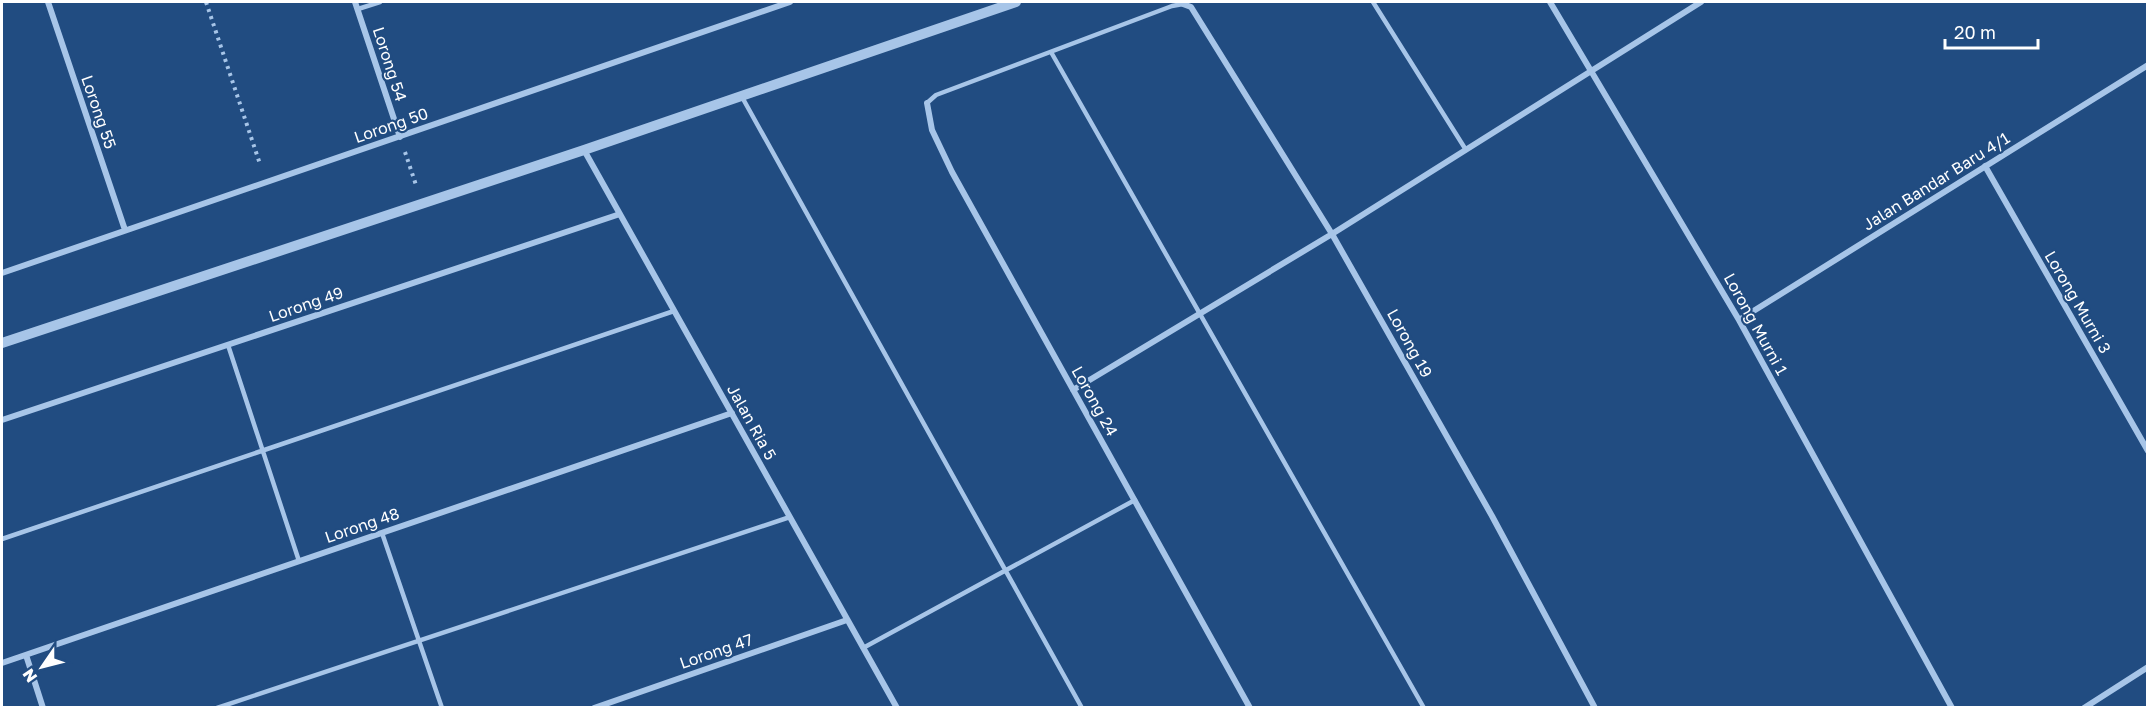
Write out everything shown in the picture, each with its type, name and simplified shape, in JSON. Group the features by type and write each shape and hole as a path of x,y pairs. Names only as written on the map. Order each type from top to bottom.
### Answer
{"street":[{"name":"Lorong 55","path":"48,2 125,230"},
{"name":"Lorong 54","path":"356,2 400,136"},
{"name":"Lorong 50","path":"2,273 790,2"},
{"path":"2,343 584,150 1016,2"},
{"name":"Lorong Murni 1","path":"1550,2 1739,320 1952,708"},
{"path":"1073,390 1332,234 1701,2"},
{"name":"Lorong 19","path":"1183,4 1191,7 1332,234 1492,516 1595,708"},
{"name":"Jalan Bandar Baru 4/1","path":"1739,320 2148,65"},
{"name":"Lorong 24","path":"927,103 932,130 952,172 1250,708"},
{"name":"Jalan Ria 5","path":"584,150 894,707"},
{"name":"Lorong Murni 3","path":"1985,166 2148,452"},
{"name":"Lorong 49","path":"2,420 620,214"},
{"name":"Lorong 48","path":"2,663 732,413"},
{"name":"Lorong 47","path":"594,708 847,620"},
{"path":"26,655 43,708"},
{"path":"2084,708 2148,667"}],"lane":[{"path":"358,9 380,2"},
{"path":"1373,2 1466,150"},
{"path":"927,103 936,95 1172,6 1183,4"},
{"path":"1051,52 1424,708"},
{"path":"741,95 1082,708"},
{"path":"2,539 674,311"},
{"path":"228,345 299,561"},
{"path":"863,648 1134,500"},
{"path":"217,708 790,517"},
{"path":"382,533 442,708"}],"path":[{"path":"206,2 266,182"},
{"path":"400,136 422,203"}]}
